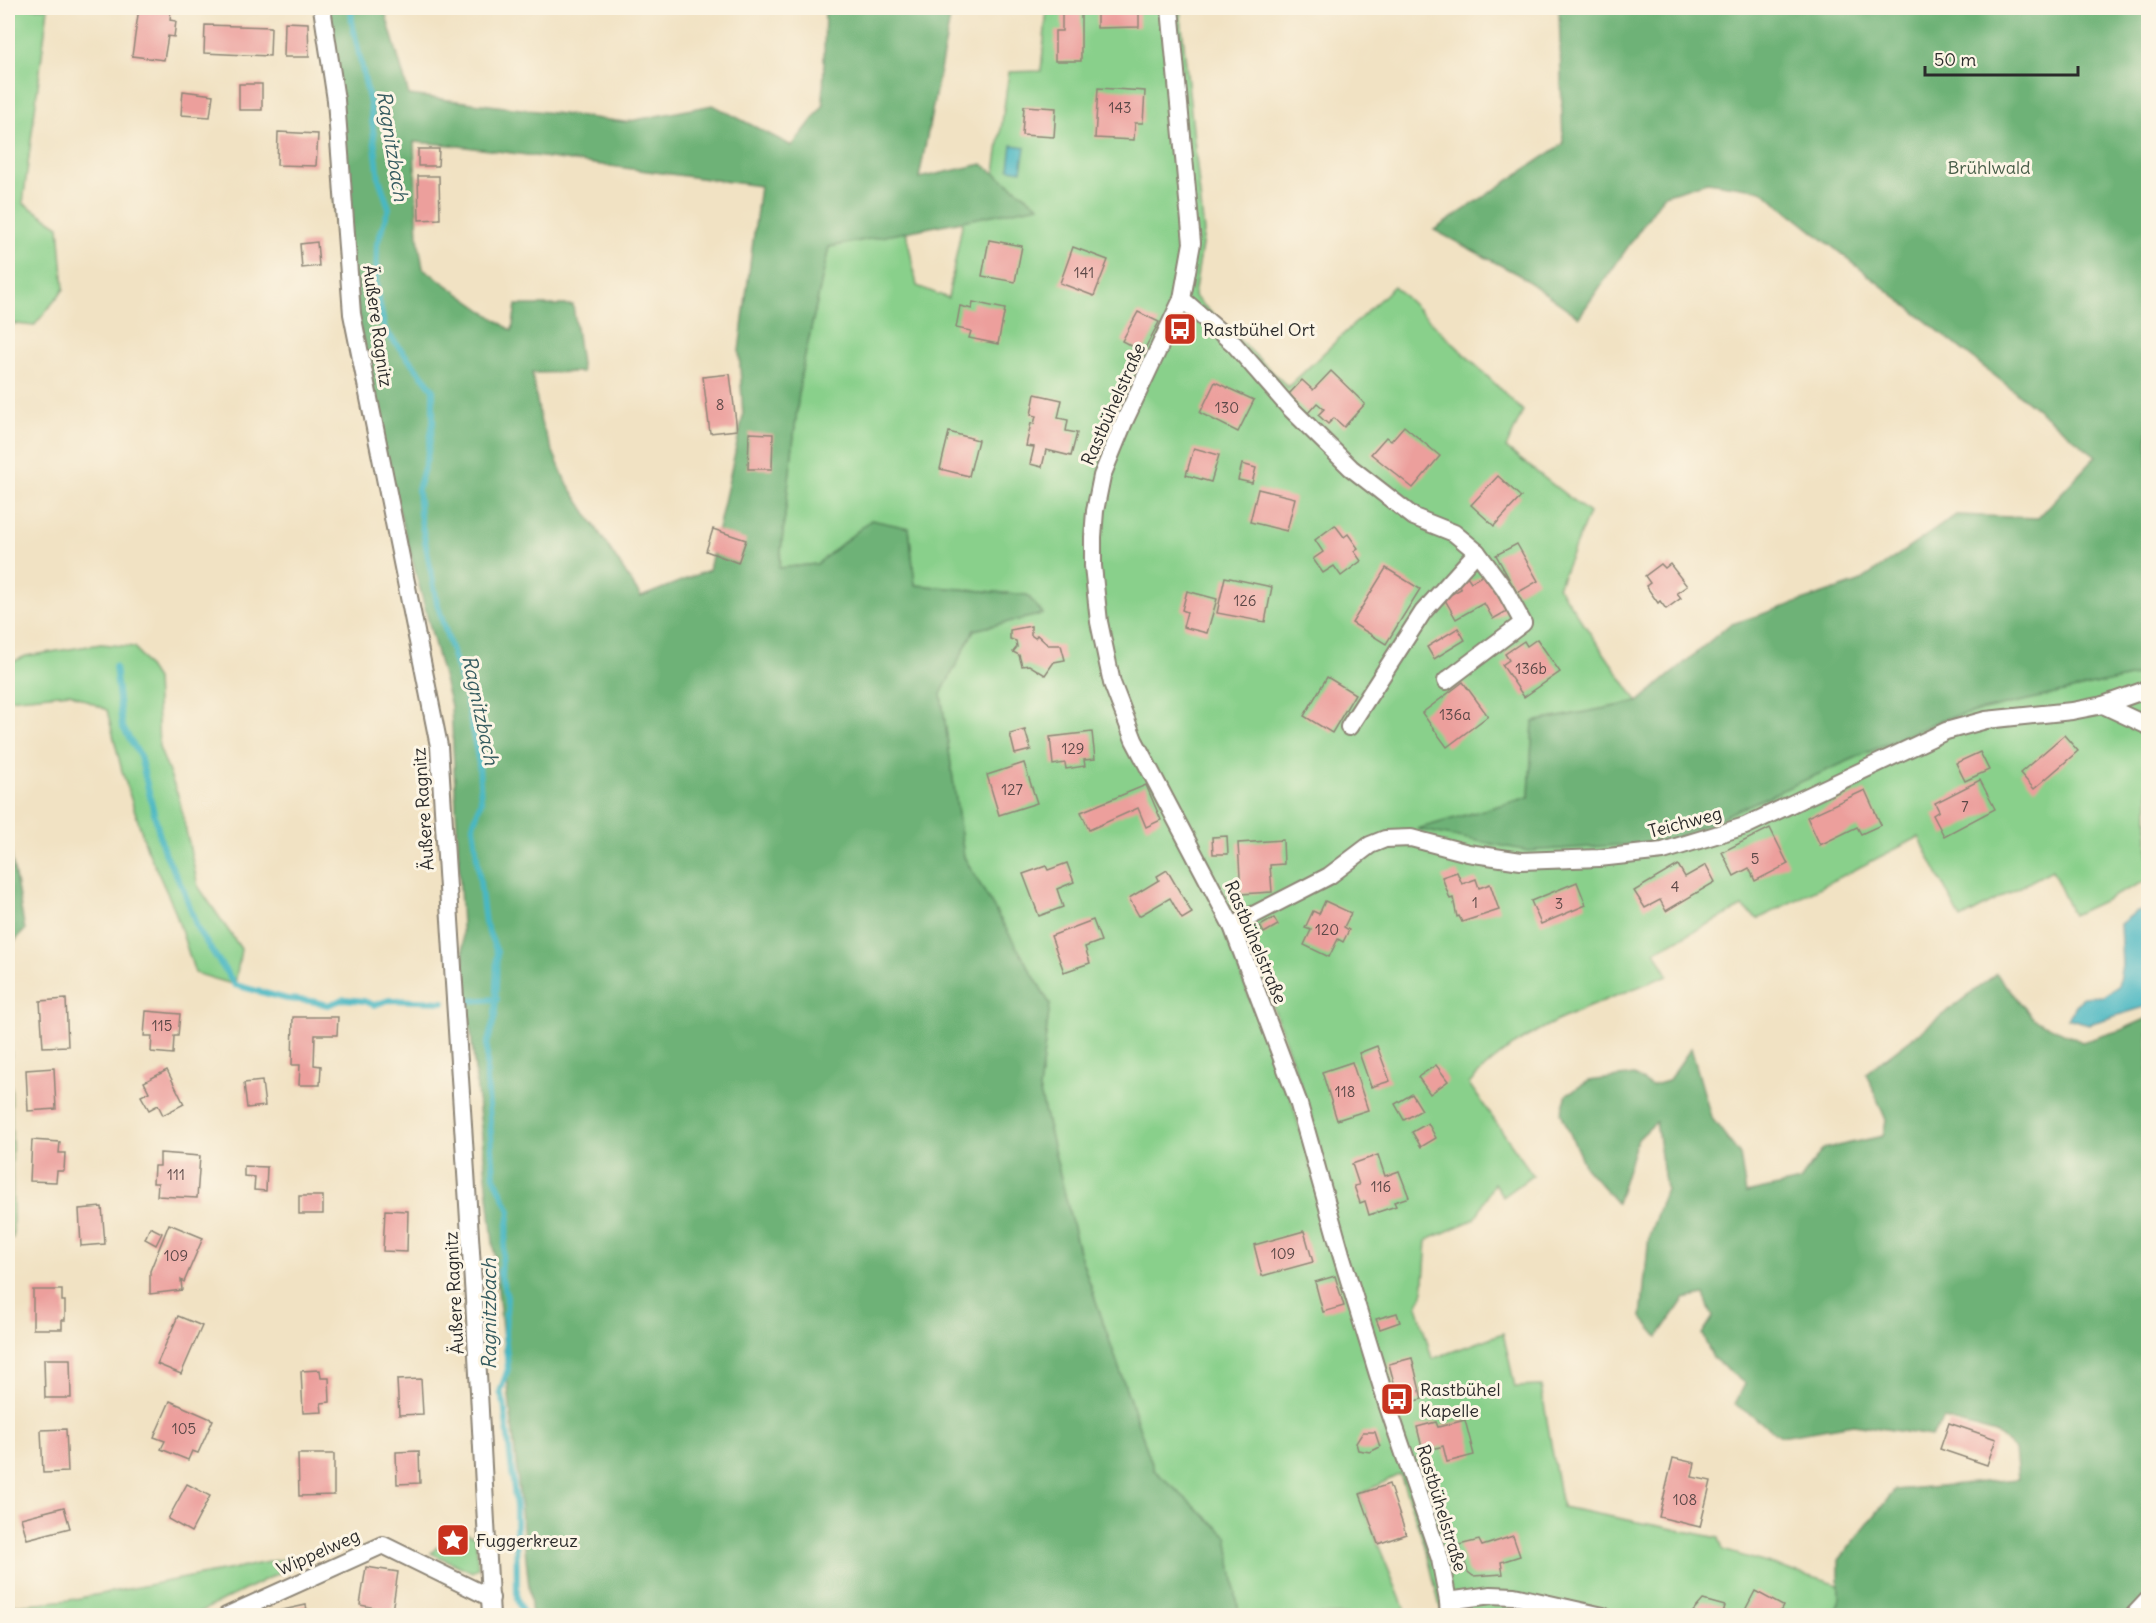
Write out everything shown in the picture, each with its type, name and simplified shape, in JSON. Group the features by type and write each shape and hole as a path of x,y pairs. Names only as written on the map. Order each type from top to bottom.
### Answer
{"street":[{"name":"Äußere Ragnitz","path":"322,8 336,100 352,314 439,746 491,1616"},
{"name":"Rastbühelstraße","path":"1170,8 1192,243 1182,299 1101,476 1094,519 1095,590 1099,622 1112,683 1134,740 1232,926 1298,1101 1335,1236 1387,1404 1440,1559 1448,1608"},
{"path":"1182,299 1234,344 1288,406 1351,468 1414,517 1454,533 1477,552 1505,590 1523,622 1446,681"},
{"path":"1349,727 1423,612 1477,552"},
{"name":"Teichweg","path":"1232,926 1329,876 1370,845 1385,839 1410,838 1468,853 1521,861 1599,858 1663,851 1744,826 1946,731 1986,720 2072,711 2103,705 2148,689"},
{"path":"2103,705 2148,726"},
{"name":"Wippelweg","path":"226,1616 383,1545 491,1598"},
{"path":"1448,1608 1491,1595 1514,1596 1603,1616"},
{"path":"2133,1616 2148,1600"}],"green space":[{"path":"8,8 48,8 23,203 59,226 64,289 34,326 8,323"},
{"path":"315,8 384,8 409,95 625,122 713,105 792,146 823,106 825,8 952,8 919,178 982,164 1039,206 829,247 801,374 779,568 817,564 871,520 909,528 915,585 1027,595 1043,614 974,630 941,694 964,857 1050,1004 1039,1089 1079,1252 1154,1470 1227,1536 1239,1615 532,1615 464,966 451,706 340,288 326,83","holes":["414,142 760,186 739,351 743,416 709,570 641,597 565,480 541,423 532,373 582,372 573,305 516,305 512,331 423,268 418,238"]},
{"path":"1047,8 1180,8 1204,232 1194,296 1288,387 1394,286 1523,411 1506,448 1589,513 1558,587 1638,702 1533,722 1529,797 1418,829 1665,842 1943,719 2148,673 2148,880 2073,915 2052,870 1961,919 1919,837 1758,919 1742,907 1655,951 1668,975 1588,1007 1536,1032 1489,1064 1469,1084 1533,1175 1503,1197 1494,1183 1475,1219 1427,1240 1423,1295 1417,1305 1432,1359 1503,1333 1515,1387 1541,1386 1562,1507 1719,1538 1723,1550 1839,1585 1839,1602 1835,1615 1442,1615 1427,1552 1400,1474 1360,1494 1407,1615 1239,1615 1227,1536 1154,1470 1079,1252 1039,1089 1050,1004 964,857 941,694 974,630 1043,614 1027,595 915,585 909,528 871,520 817,564 779,568 801,374 829,247 906,231 917,286 948,298 963,220 1038,205 995,173 1009,72 1041,71","holes":["1240,915 1308,1105 1334,1196 1320,1200 1290,1094 1286,1092 1222,926"]},
{"name":"Brühlwald","path":"1559,8 2148,8 2148,673 1943,719 1665,842 1528,851 1417,829 1529,797 1533,722 1638,702 1729,625 1859,582 1956,515 2038,518 2096,456 1761,190 1707,182 1664,195 1579,317 1519,275 1434,230 1563,144"},
{"path":"101,644 135,647 156,679 159,747 179,798 198,886 241,949 235,985 195,973 174,908 147,849 122,771 107,710 70,693 8,699 8,664 26,656"},
{"path":"8,838 25,930 9,947 11,1067 8,1058"},
{"path":"1996,974 2034,1019 2082,1042 2121,1030 2148,1018 2148,1615 1835,1615 1839,1602 1839,1560 1895,1490 2018,1479 2015,1450 1996,1433 1944,1419 1931,1436 1853,1424 1781,1436 1735,1404 1745,1384 1713,1358 1702,1334 1713,1317 1704,1295 1684,1299 1658,1337 1641,1317 1649,1236 1666,1189 1656,1122 1637,1140 1617,1203 1585,1167 1561,1113 1567,1094 1589,1081 1634,1075 1651,1086 1668,1081 1691,1048 1711,1117 1740,1155 1746,1193 1800,1181 1823,1149 1883,1136 1886,1120 1866,1073"},
{"path":"8,1058 11,1067 13,1238 8,1238"},
{"path":"460,1531 476,1537 478,1568 472,1572 431,1553 445,1539"},
{"path":"321,1552 194,1615 8,1615 8,1606 69,1600"}],"water":[{"path":"1012,145 1025,147 1021,171 1009,169"},
{"path":"2137,911 2148,911 2148,1006 2089,1024 2067,1018 2083,997 2103,996 2118,986 2122,965 2120,924"}],"building":[{"path":"139,8 171,8 170,20 176,21 174,37 168,36 164,60 132,56"},
{"path":"1062,8 1081,8 1081,61 1055,61 1055,31 1062,31"},
{"path":"1097,8 1139,8 1139,27 1097,28"},
{"path":"285,22 308,23 309,57 284,57"},
{"path":"205,25 271,27 270,56 204,53"},
{"path":"239,84 262,84 262,110 239,110"},
{"path":"1098,88 1145,91 1143,123 1135,123 1134,140 1095,138"},
{"path":"183,91 213,95 210,117 181,115"},
{"path":"1024,106 1056,108 1054,137 1022,135"},
{"path":"278,132 318,134 316,166 277,165"},
{"path":"418,149 439,149 438,166 418,166"},
{"path":"418,176 439,176 440,219 419,220"},
{"path":"989,240 1022,246 1015,282 982,276"},
{"path":"317,242 319,266 302,268 300,244"},
{"path":"1073,247 1108,260 1094,296 1060,283"},
{"path":"973,302 1005,309 998,344 969,338 971,331 956,328 960,306 972,309"},
{"path":"1138,312 1159,322 1143,352 1122,341"},
{"path":"1331,371 1365,404 1344,427 1334,418 1328,424 1318,415 1324,409 1317,403 1308,413 1288,395 1302,380 1313,390"},
{"path":"730,374 737,430 710,433 703,377"},
{"path":"1215,382 1254,400 1238,432 1200,413"},
{"path":"1035,394 1062,400 1058,418 1068,420 1066,431 1077,433 1071,456 1046,450 1042,467 1030,464 1034,447 1026,446 1031,423 1034,424 1036,416 1031,415"},
{"path":"1404,426 1440,456 1413,488 1371,454 1386,437 1391,441"},
{"path":"949,432 978,440 969,476 940,469"},
{"path":"749,433 773,434 772,469 748,469"},
{"path":"1194,448 1219,455 1211,482 1186,475"},
{"path":"1242,464 1256,468 1252,483 1238,480"},
{"path":"1498,476 1521,497 1494,526 1471,505"},
{"path":"1258,489 1295,498 1287,531 1250,522"},
{"path":"1335,525 1344,537 1348,534 1358,548 1354,551 1361,561 1341,576 1334,566 1323,573 1313,559 1323,552 1315,540"},
{"path":"713,529 746,540 738,563 706,551"},
{"path":"1517,544 1538,581 1517,593 1496,555"},
{"path":"1661,564 1665,568 1670,564 1687,586 1677,593 1681,598 1666,609 1660,601 1658,603 1646,586 1650,583 1645,576"},
{"path":"1386,568 1420,589 1386,644 1352,623"},
{"path":"1485,574 1507,611 1493,619 1484,603 1456,619 1444,598 1461,589 1457,582 1467,576 1471,582"},
{"path":"1225,577 1272,587 1265,622 1217,613"},
{"path":"1187,591 1217,599 1207,633 1183,627 1187,612 1182,610"},
{"path":"1031,626 1031,635 1035,638 1037,635 1048,645 1061,645 1065,660 1054,662 1045,675 1029,665 1022,666 1019,655 1013,652 1017,647 1016,641 1010,639 1010,630"},
{"path":"1458,628 1465,640 1434,659 1427,647"},
{"path":"1537,639 1560,672 1524,697 1502,665 1509,660 1505,654 1524,641 1527,646"},
{"path":"1327,677 1355,694 1332,733 1304,716"},
{"path":"1463,682 1488,716 1447,747 1422,713"},
{"path":"1025,730 1031,750 1015,754 1010,734"},
{"path":"1092,732 1095,759 1084,760 1085,766 1066,769 1065,763 1053,765 1050,737"},
{"path":"2064,735 2078,751 2034,789 2020,773"},
{"path":"1980,752 1989,770 1965,781 1956,763"},
{"path":"1024,763 1037,803 999,815 987,775"},
{"path":"1980,780 1995,809 1944,836 1933,815 1939,811 1935,803"},
{"path":"1146,785 1161,820 1146,827 1138,808 1089,830 1081,812"},
{"path":"1865,790 1881,825 1861,834 1857,827 1820,845 1807,817"},
{"path":"1770,828 1788,864 1755,881 1749,868 1734,876 1722,852"},
{"path":"1227,836 1228,854 1213,854 1212,837"},
{"path":"1283,840 1284,864 1270,865 1272,892 1241,894 1238,843"},
{"path":"1067,863 1074,882 1057,889 1063,907 1039,916 1023,874 1046,866 1048,870"},
{"path":"1678,865 1685,877 1706,865 1715,882 1666,911 1660,900 1645,908 1634,891"},
{"path":"1167,870 1192,913 1182,919 1170,898 1139,916 1129,898 1159,880 1157,876"},
{"path":"1457,872 1462,884 1476,879 1479,888 1490,884 1499,910 1462,922 1459,916 1457,917 1453,898 1450,899 1442,877"},
{"path":"1577,882 1586,905 1541,924 1531,901"},
{"path":"1325,901 1351,913 1344,927 1349,930 1343,942 1338,939 1329,957 1304,945 1311,930 1305,928 1313,911 1319,914"},
{"path":"1274,918 1278,925 1264,933 1260,926"},
{"path":"1093,920 1101,941 1085,947 1090,963 1064,972 1051,936"},
{"path":"66,999 68,1046 43,1047 40,1001"},
{"path":"146,1011 180,1014 178,1036 174,1036 173,1054 151,1052 152,1036 144,1036"},
{"path":"293,1017 338,1017 337,1035 315,1035 314,1065 321,1066 320,1085 299,1085 300,1065 292,1065"},
{"path":"1377,1046 1390,1081 1371,1087 1359,1053"},
{"path":"1352,1062 1368,1110 1337,1120 1322,1072"},
{"path":"1436,1065 1448,1081 1430,1094 1418,1077"},
{"path":"54,1068 56,1109 28,1111 26,1070"},
{"path":"167,1070 184,1104 163,1115 158,1105 149,1110 141,1096 149,1092 144,1082"},
{"path":"262,1081 265,1106 247,1108 244,1083"},
{"path":"1412,1094 1422,1110 1404,1120 1395,1104"},
{"path":"1428,1123 1436,1138 1421,1147 1412,1132"},
{"path":"32,1140 60,1142 59,1153 65,1153 64,1171 57,1171 56,1182 30,1181"},
{"path":"160,1153 200,1156 197,1198 157,1196 158,1183 153,1183 154,1166 160,1166"},
{"path":"1378,1155 1385,1176 1399,1171 1409,1197 1394,1202 1396,1206 1369,1215 1365,1201 1360,1203 1354,1186 1359,1185 1352,1164"},
{"path":"244,1166 267,1167 266,1191 254,1190 255,1177 244,1176"},
{"path":"299,1196 323,1196 323,1214 299,1214"},
{"path":"102,1207 105,1244 81,1246 79,1209"},
{"path":"385,1210 408,1211 407,1252 383,1251"},
{"path":"169,1224 203,1238 184,1282 181,1280 182,1290 150,1294 150,1271"},
{"path":"150,1227 162,1233 156,1245 145,1239"},
{"path":"1304,1231 1313,1262 1262,1276 1254,1245"},
{"path":"1335,1276 1344,1306 1323,1312 1315,1282"},
{"path":"33,1290 62,1290 62,1301 65,1301 65,1320 62,1320 62,1329 33,1329"},
{"path":"1397,1313 1400,1322 1380,1329 1376,1319"},
{"path":"178,1316 202,1326 181,1374 157,1364"},
{"path":"1412,1358 1422,1399 1400,1405 1389,1364"},
{"path":"44,1359 70,1359 71,1398 45,1398"},
{"path":"320,1370 321,1378 329,1378 330,1402 321,1403 322,1412 303,1413 301,1371"},
{"path":"421,1379 423,1414 399,1415 397,1380"},
{"path":"170,1401 213,1420 198,1453 192,1451 188,1460 161,1449 165,1441 154,1437"},
{"path":"1465,1420 1474,1455 1447,1462 1443,1446 1423,1452 1417,1427 1436,1422 1438,1427"},
{"path":"1949,1423 1996,1439 1987,1465 1940,1449"},
{"path":"66,1429 68,1472 43,1473 41,1430"},
{"path":"1363,1432 1375,1432 1380,1447 1370,1452 1358,1450 1356,1443"},
{"path":"419,1451 420,1483 397,1484 396,1452"},
{"path":"298,1454 334,1454 334,1495 299,1496"},
{"path":"1673,1458 1695,1463 1692,1477 1711,1481 1700,1527 1659,1517"},
{"path":"187,1484 210,1496 191,1532 168,1519"},
{"path":"1389,1484 1406,1534 1378,1544 1360,1494"},
{"path":"64,1507 70,1528 27,1539 21,1518"},
{"path":"1513,1536 1520,1556 1501,1562 1503,1574 1473,1576 1468,1572 1459,1545 1479,1540 1482,1546"},
{"path":"366,1567 398,1572 392,1611 360,1605"},
{"path":"1755,1591 1783,1606 1778,1616 1742,1616"},
{"path":"1703,1600 1725,1606 1722,1616 1689,1616"},
{"path":"306,1605 308,1616 279,1616 278,1611"},
{"path":"1478,1611 1490,1615 1490,1616 1474,1616"}],"waterway":[{"name":"Ragnitzbach","path":"351,8 370,104 379,179 389,208 377,244 376,285 385,330 433,389 433,423 427,458 418,489 420,515 437,603 466,697 479,764 481,802 473,825 485,923 497,952 495,1016 487,1045 487,1080 494,1176 510,1211 500,1273 507,1297 505,1331 508,1369 500,1392 504,1403 516,1507 517,1599 524,1616"},
{"path":"115,666 122,726 140,756 163,849 184,891 198,930 235,985 287,999 328,1005 344,999 364,1001 374,1005 389,1000 443,1002"},
{"path":"468,1001 497,999"}],"place":[{"name":"Rastbühel Ort","path":"1180,329"},
{"name":"Rastbühel Kapelle","path":"1397,1399"},
{"name":"Fuggerkreuz","path":"453,1540"}]}
